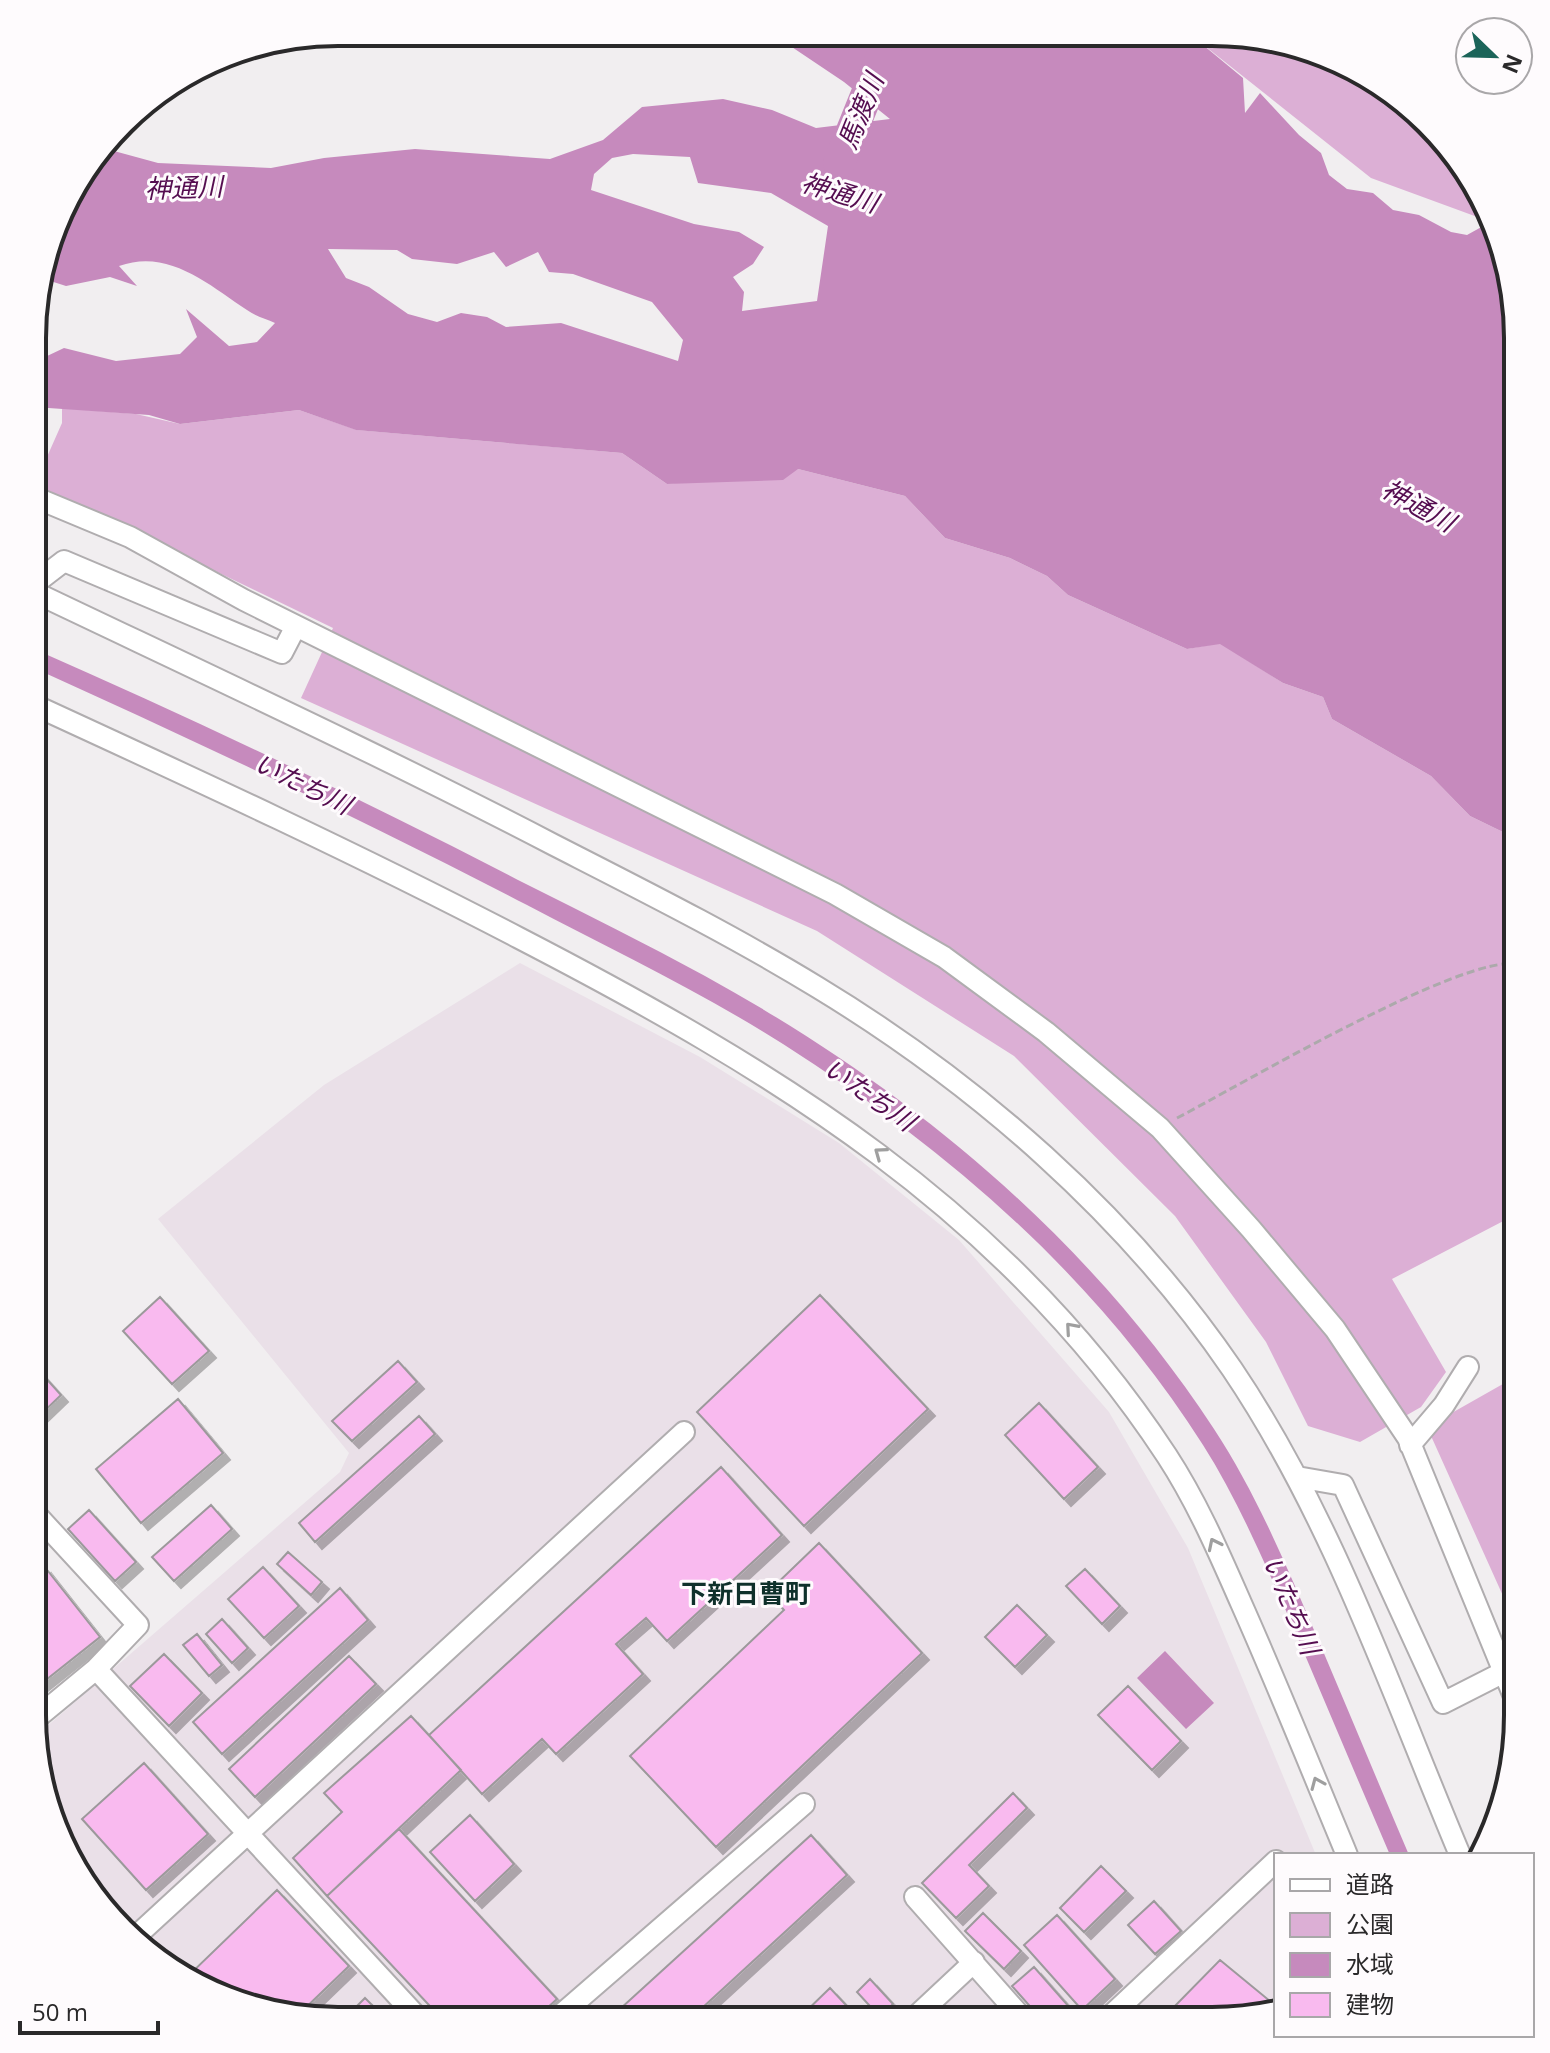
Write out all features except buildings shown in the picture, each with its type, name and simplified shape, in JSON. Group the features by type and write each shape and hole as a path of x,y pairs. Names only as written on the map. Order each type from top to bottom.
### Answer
{"street":[{"path":"46,502 130,537 296,626 835,894 944,957 1046,1032 1160,1128 1335,1329 1410,1445 1504,1672 1443,1703 1343,1485 1297,1477"},
{"path":"46,575 64,561 282,653 296,626"},
{"path":"46,598 473,803 654,897 816,986 902,1042 1003,1122 1105,1214 1152,1263 1230,1367 1297,1477 1459,1853"},
{"path":"46,711 354,852 594,977 755,1069 880,1153 957,1214 1068,1324 1116,1382 1170,1460 1221,1558 1346,1853"},
{"path":"1410,1445 1444,1405 1468,1367"},
{"path":"141,1931 684,1432"},
{"path":"46,1525 138,1625 96,1669 46,1710"},
{"path":"96,1669 408,2007"},
{"path":"570,2007 804,1804"},
{"path":"1120,2007 1274,1863"},
{"path":"915,1897 1013,2007"},
{"path":"926,2007 974,1962"}],"path":[{"path":"1160,1128 1402,999 1467,973 1504,966"}],"shaded area":[{"path":"520,963 700,1057 839,1143 959,1240 1109,1412 1188,1548 1315,1853 1274,1853 1274,2000 1212,2007 300,2005 244,1992 209,1977 160,1947 131,1922 95,1877 68,1827 56,1791 48,1753 47,1727 340,1472 349,1453 158,1219 324,1085"}],"green space":[{"path":"1205,46 1250,48 1306,61 1374,95 1405,118 1432,145 1455,176 1478,217 1371,178"},
{"path":"62,408 136,414 180,424 299,410 357,430 622,453 667,484 798,469 905,496 945,538 1010,558 1047,576 1068,595 1187,649 1220,643 1283,683 1323,697 1332,719 1431,776 1470,816 1504,833 1504,1221 1392,1279 1446,1372 1421,1407 1360,1442 1308,1426 1266,1342 1175,1216 1014,1056 817,931 301,698 333,628 46,489 46,459 62,423"},
{"path":"1504,1383 1504,1598 1427,1427"}],"water":[{"name":"神通川","path":"790,46 1204,46 1243,78 1245,113 1260,93 1299,135 1321,153 1329,175 1347,189 1373,193 1393,210 1419,215 1451,232 1467,235 1482,227 1502,300 1504,338 1504,833 1470,816 1431,776 1332,719 1323,697 1283,683 1220,644 1187,649 1068,595 1047,576 1010,558 945,538 905,496 798,469 783,480 667,484 622,453 356,430 299,410 180,424 149,415 46,408 46,357 64,348 116,361 180,354 197,337 186,309 229,346 257,342 275,323 250,312 202,280 171,265 137,262 119,266 137,286 110,277 66,286 52,281 68,226 85,192 113,151 158,163 271,168 324,158 415,149 550,159 603,140 642,107 723,99 772,110 816,128 890,119 844,82","holes":["633,154 690,157 698,183 771,193 828,226 817,301 742,311 744,292 733,277 753,264 764,247 739,232 694,224 591,190 594,174 612,158","328,249 397,250 412,259 457,264 494,252 506,267 538,252 549,272 573,274 652,302 683,340 678,361 561,323 506,327 487,317 461,313 437,322 408,314 369,287 346,278"]},
{"path":"300,48 309,48 243,61"},
{"name":"いたち川","path":"46,654 343,792 705,976 780,1019 852,1066 988,1171 1109,1292 1164,1358 1230,1454 1284,1561 1408,1853 1389,1853 1261,1554 1203,1445 1116,1327 1016,1222 904,1128 783,1044 624,955 405,843 46,674"},
{"path":"1165,1651 1214,1703 1186,1729 1137,1678"}],"waterway":[{"name":"馬渡川","path":"839,163 886,46"}],"district":[{"name":"下新日曹町","path":"746,1593"}]}
